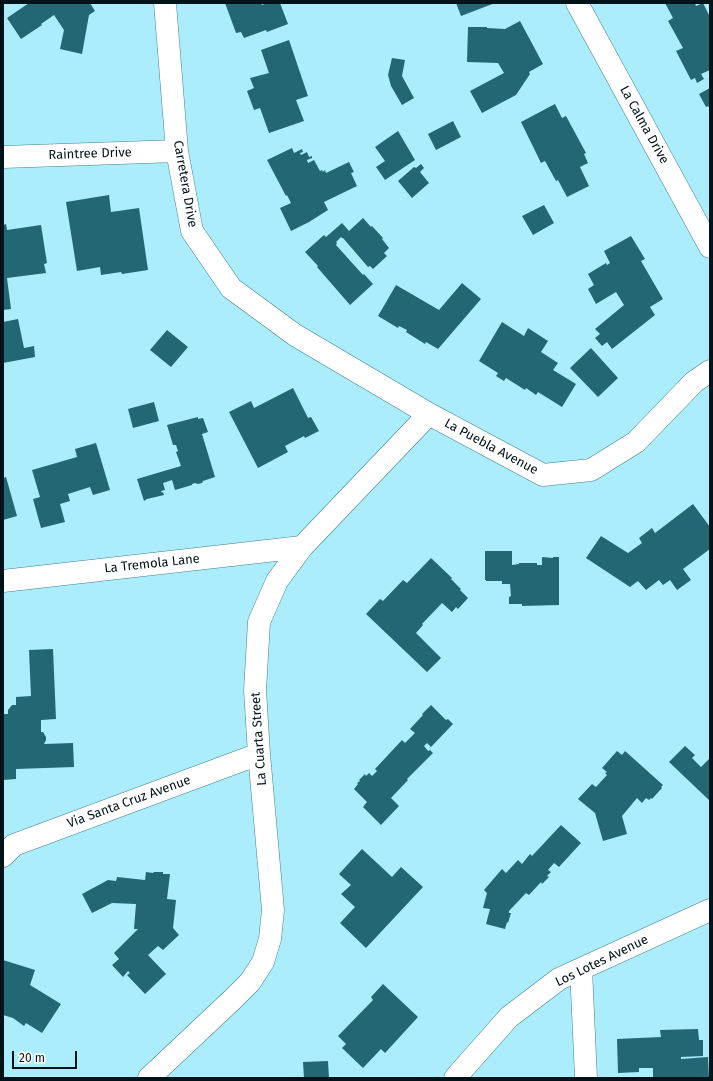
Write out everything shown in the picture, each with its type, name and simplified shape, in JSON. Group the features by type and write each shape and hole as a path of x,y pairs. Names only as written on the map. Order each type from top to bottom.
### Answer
{"street":[{"name":"Carretera Drive","path":"164,3 178,151 192,231 231,288 295,335 429,414"},
{"name":"La Calma Drive","path":"577,3 710,247"},
{"name":"Raintree Drive","path":"3,157 178,151"},
{"name":"La Puebla Avenue","path":"429,414 543,474 592,470 636,442 694,382 710,371"},
{"name":"La Cuarta Street","path":"149,1078 250,982 263,962 270,939 273,910 259,754 255,690 259,622 277,581 302,547 429,414"},
{"name":"La Tremola Lane","path":"3,581 302,547"},
{"name":"Via Santa Cruz Avenue","path":"3,856 14,845 259,754"},
{"name":"Los Lotes Avenue","path":"455,1078 510,1018 559,979 710,910"},
{"path":"581,969 586,1078"}],"building":[{"path":"29,3 90,3 95,11 89,15 82,54 60,49 64,30 54,15 21,39 7,18"},
{"path":"225,3 261,3 262,5 266,3 280,3 288,24 267,32 266,30 244,38 241,32 236,33"},
{"path":"456,3 495,3 461,16"},
{"path":"665,3 695,3 696,6 703,3 710,17 710,70 701,74 704,79 697,83 695,78 691,80 676,51 683,48 668,21 673,18"},
{"path":"520,21 543,64 529,72 530,74 516,95 482,113 470,91 504,73 498,63 467,62 468,27 505,29"},
{"path":"289,40 308,96 296,100 304,121 269,133 260,108 254,110 247,91 254,88 250,78 269,73 261,50"},
{"path":"392,58 405,60 402,76 414,98 402,105 391,86 388,75"},
{"path":"710,88 710,109 708,106 706,107 699,94"},
{"path":"555,104 562,118 566,116 586,153 584,154 588,163 580,167 589,186 567,197 545,161 541,163 521,122"},
{"path":"453,121 461,137 436,150 428,134"},
{"path":"398,131 415,160 385,180 376,167 385,161 375,147"},
{"path":"292,148 294,153 302,149 303,152 300,153 301,155 307,152 309,157 312,156 312,158 307,160 308,163 314,160 320,171 322,170 323,172 325,170 326,173 349,162 354,172 351,173 357,186 324,202 328,210 291,231 280,208 291,203 267,160"},
{"path":"421,164 424,168 420,172 429,183 412,198 398,181 414,167 416,168"},
{"path":"109,195 111,212 139,208 148,270 122,274 121,272 101,275 100,267 77,271 66,202"},
{"path":"544,205 554,223 533,235 522,216"},
{"path":"363,218 383,238 382,239 389,248 384,253 387,256 373,269 370,266 368,267 343,238 341,237 336,242 336,245 373,284 350,305 305,252 324,235 326,237 342,223 349,231"},
{"path":"6,224 7,230 41,225 47,263 44,264 46,273 7,278 11,309 3,310 3,225"},
{"path":"631,236 645,259 641,261 663,299 650,307 655,315 612,349 607,342 602,346 595,338 600,334 595,329 624,305 616,292 596,304 588,289 594,285 588,274 606,263 607,265 610,263 604,251"},
{"path":"462,283 481,299 438,349 426,342 425,344 406,332 407,330 399,326 398,328 378,316 396,285 439,310"},
{"path":"18,319 24,348 34,346 35,357 3,363 3,322"},
{"path":"502,322 524,336 528,328 548,341 541,352 558,363 553,370 576,384 562,407 538,392 536,395 506,378 504,381 496,376 498,373 479,361"},
{"path":"167,330 188,347 171,367 150,350"},
{"path":"591,348 618,378 598,397 570,368"},
{"path":"293,388 308,418 311,417 319,431 305,438 304,436 285,446 288,452 258,468 229,412 251,401 254,408"},
{"path":"154,402 159,421 133,428 128,409"},
{"path":"198,417 198,419 203,418 208,432 202,434 215,477 203,481 202,483 195,483 175,490 172,480 163,483 165,490 161,491 164,495 144,501 137,479 181,466 176,452 178,451 176,445 173,445 167,425"},
{"path":"96,443 110,490 93,495 90,487 68,494 70,501 60,504 65,522 41,528 33,499 40,497 32,470 77,457 75,449"},
{"path":"6,477 17,516 3,520 3,478"},
{"path":"693,504 710,527 710,549 683,569 691,580 677,590 670,580 663,585 659,580 646,590 638,581 630,587 586,558 601,536 628,553 642,543 639,538 652,528 655,533"},
{"path":"485,551 512,551 512,565 519,563 537,563 537,565 542,565 542,557 559,557 559,605 522,606 522,604 509,604 509,597 511,596 510,584 502,584 502,581 485,580"},
{"path":"431,558 452,578 451,579 468,598 458,609 456,607 452,612 442,603 422,624 423,625 416,633 441,658 427,672 366,614 380,599 383,601 403,580 407,583"},
{"path":"53,649 56,719 41,720 41,732 43,732 46,737 44,744 73,743 74,767 16,769 16,779 3,780 3,714 8,714 8,710 12,705 16,705 16,697 31,696 29,650"},
{"path":"431,705 446,720 448,719 453,724 431,747 427,743 424,746 428,751 430,750 433,753 407,779 408,780 391,798 399,806 381,825 363,807 367,802 354,789 360,781 359,780 365,774 366,776 369,773 372,776 377,771 375,769 402,740 405,743 415,733 410,729"},
{"path":"685,746 695,755 692,758 701,767 710,758 710,801 669,762"},
{"path":"617,751 622,755 625,751 663,785 652,799 651,798 649,800 646,798 642,803 637,798 622,816 627,834 603,841 595,813 578,799 592,784 596,787 607,775 605,773 607,772 602,768"},
{"path":"561,825 581,843 559,867 554,863 548,870 551,872 547,876 549,877 542,884 541,882 529,895 526,893 509,911 509,913 511,913 505,929 486,924 490,909 483,908 487,893 484,890 502,869 506,873 518,860 522,864 530,854 532,856"},
{"path":"362,849 392,877 401,867 423,887 366,948 340,923 355,907 341,894 351,885 339,874"},
{"path":"146,872 163,872 163,874 170,874 167,899 176,900 173,928 179,935 163,950 158,946 148,955 166,974 145,994 127,975 130,973 128,971 123,977 112,965 119,959 114,953 138,929 134,929 136,904 112,903 92,913 82,894 108,880 116,881 117,877 145,880"},
{"path":"3,960 35,970 30,985 61,1004 42,1033 26,1023 24,1026 13,1018 3,1015"},
{"path":"383,984 418,1017 385,1053 381,1049 363,1068 342,1048 346,1044 338,1036 373,1000 371,997"},
{"path":"698,1029 699,1040 703,1040 703,1056 681,1057 681,1059 708,1057 709,1078 653,1078 653,1068 639,1068 639,1072 618,1073 617,1039 661,1037 660,1030"},
{"path":"328,1061 329,1078 304,1078 303,1062"}]}
